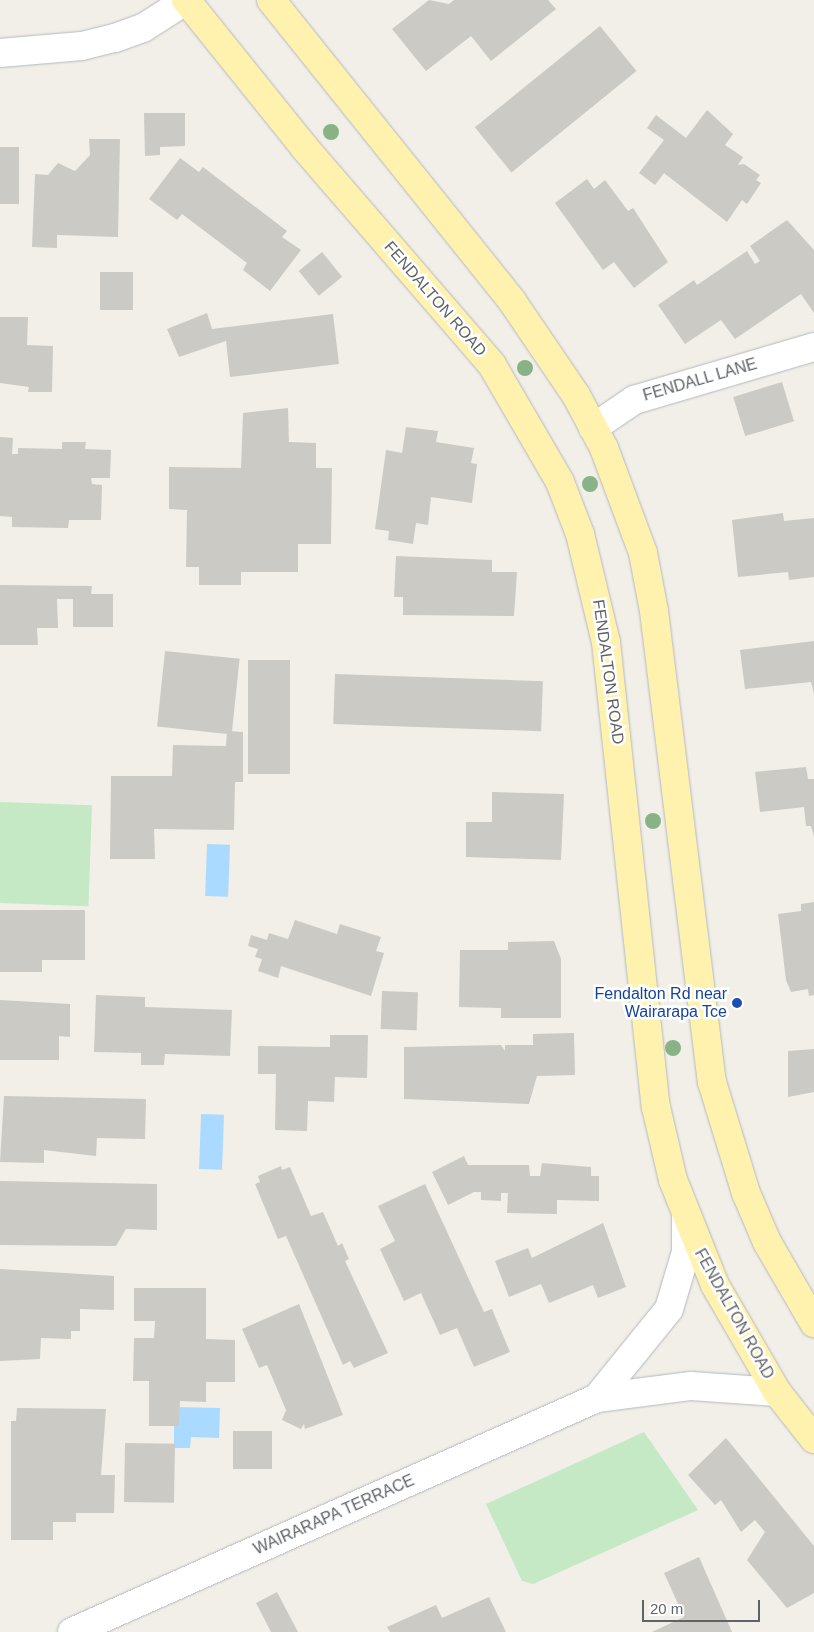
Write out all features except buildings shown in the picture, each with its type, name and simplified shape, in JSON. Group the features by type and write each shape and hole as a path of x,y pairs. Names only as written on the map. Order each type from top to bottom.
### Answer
{"main road":[{"name":"FENDALTON ROAD","path":"186,0 304,147 492,365 560,482 580,534 606,642 656,1108 686,1218 715,1285 777,1392 814,1439"},
{"path":"271,0 512,301 576,395 593,428 643,553 654,611 712,1082 746,1193 767,1242 814,1323"}],"street":[{"path":"0,53 82,46 115,38 143,28 186,0"},
{"name":"FENDALL LANE","path":"593,428 634,400 814,347"},
{"name":"WAIRARAPA TERRACE","path":"597,1398 669,1309 686,1252 686,1218"},
{"name":"WAIRARAPA TERRACE","path":"72,1632 597,1398 691,1386 777,1392"}],"green space":[{"path":"0,802 92,805 88,906 0,903"},
{"path":"644,1432 698,1510 533,1584 522,1581 486,1504"}],"water":[{"path":"207,844 230,845 228,897 205,896"},
{"path":"201,1114 224,1115 222,1170 199,1169"},
{"path":"174,1407 220,1408 219,1438 191,1437 190,1448 174,1448"}],"place":[{"name":"Fendalton Rd near Wairarapa Tce","path":"737,1003"}]}
